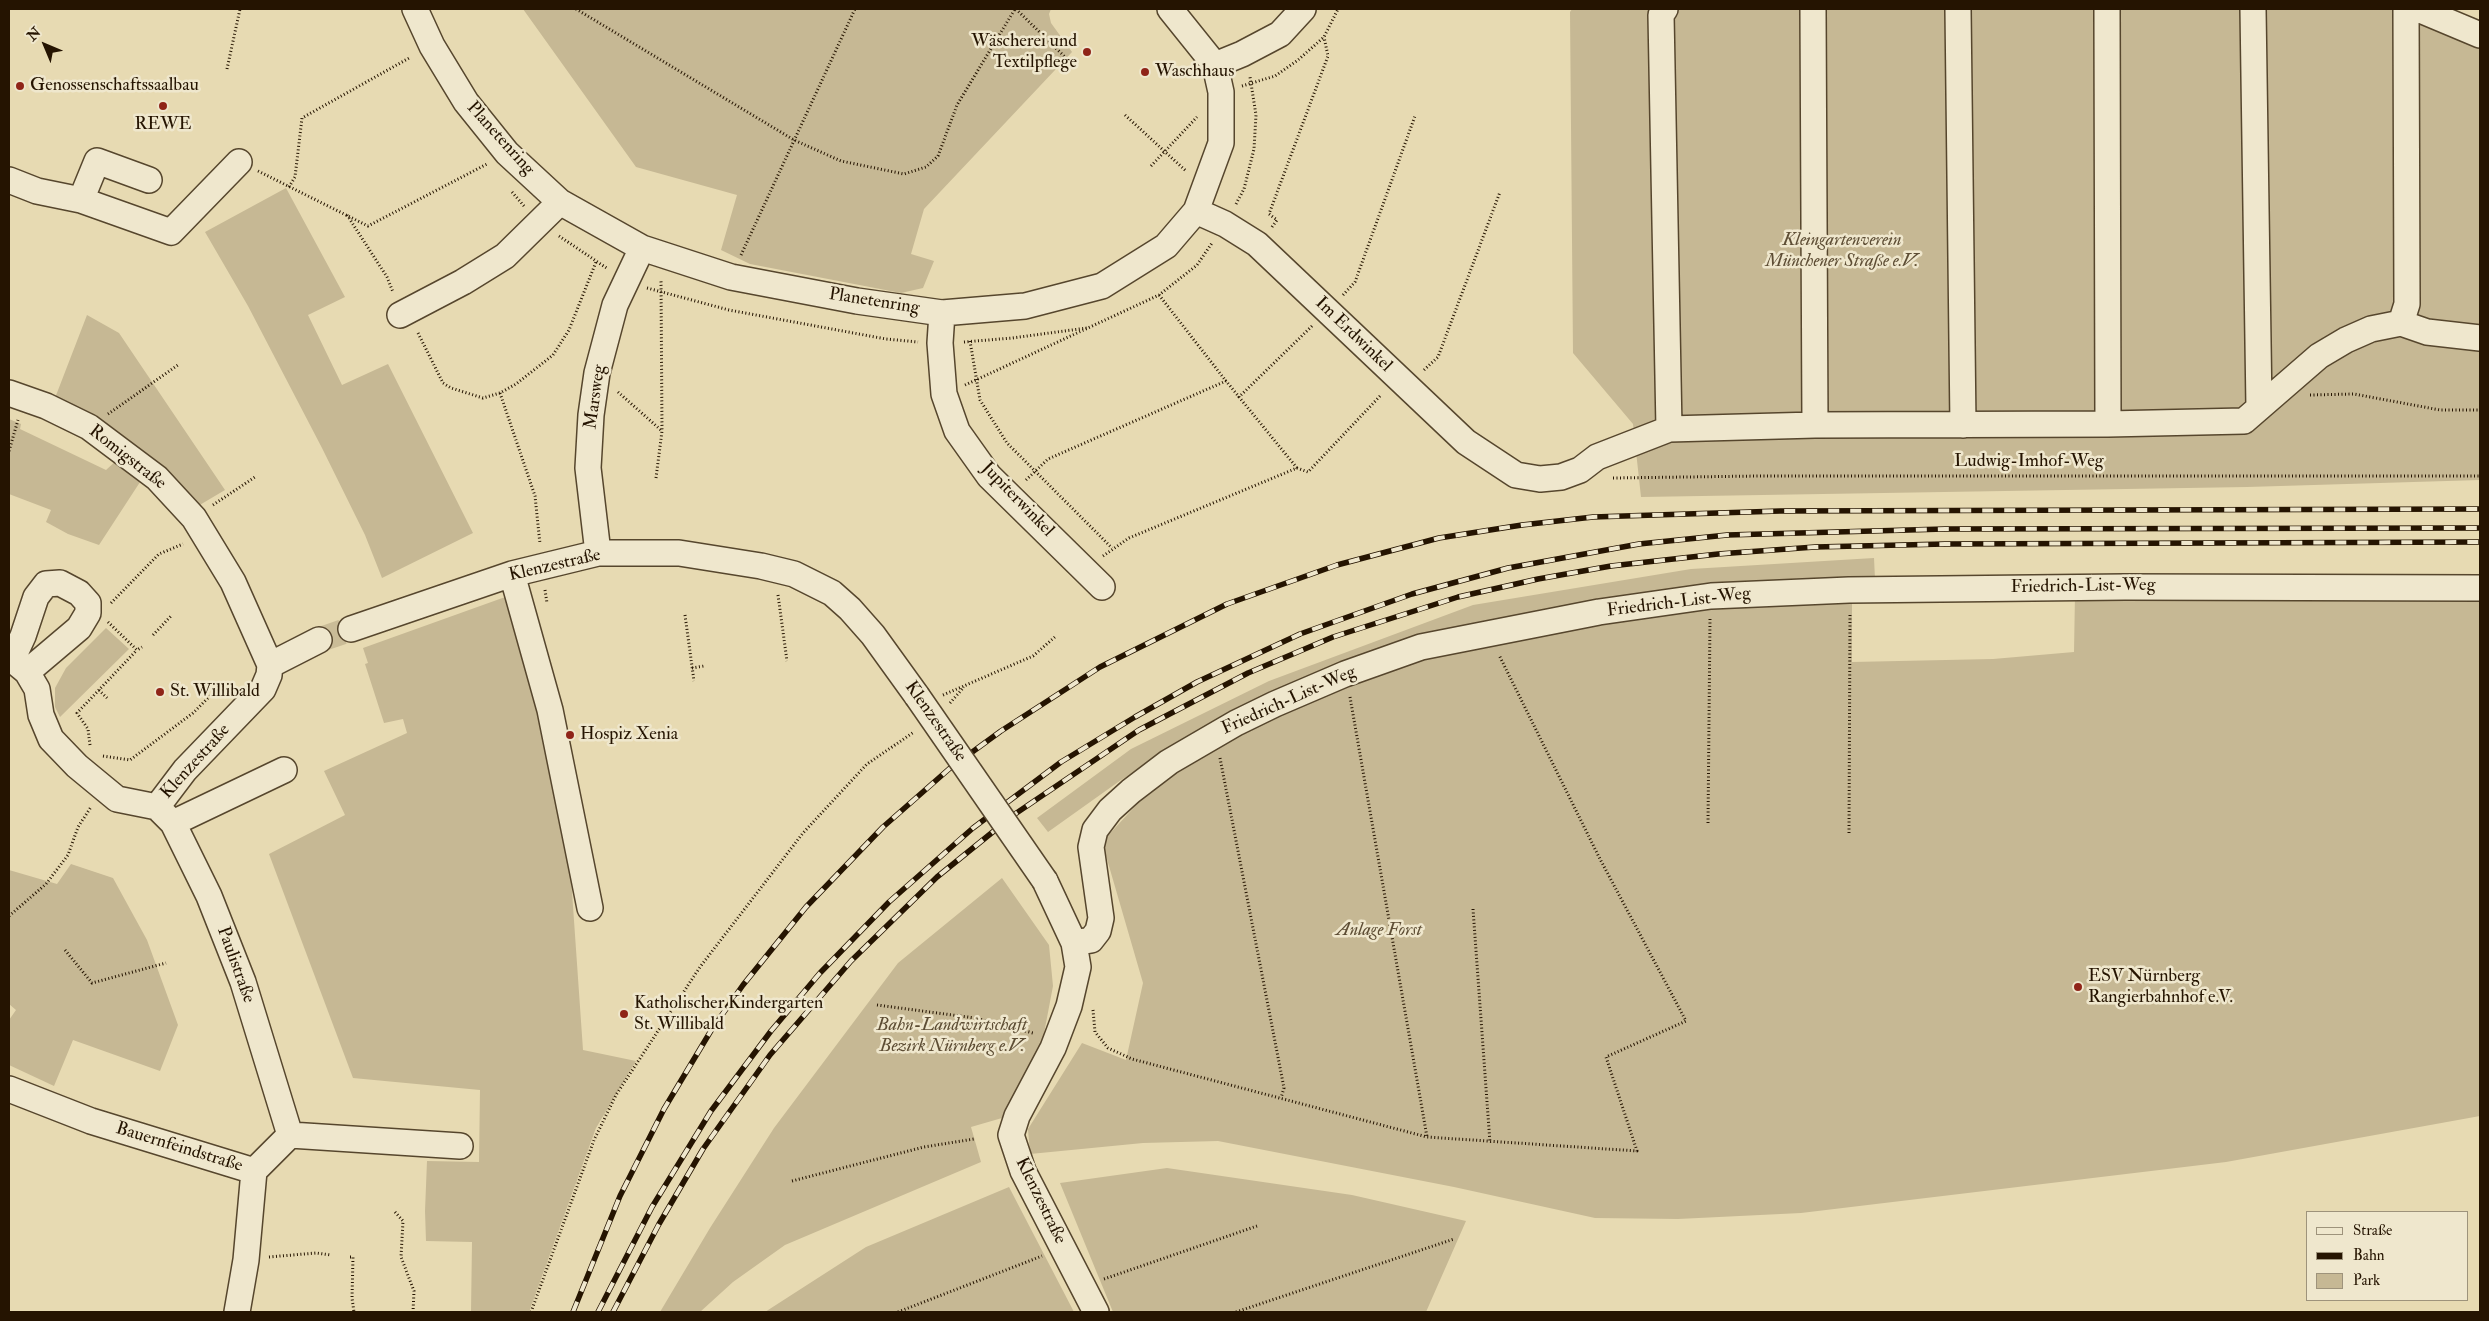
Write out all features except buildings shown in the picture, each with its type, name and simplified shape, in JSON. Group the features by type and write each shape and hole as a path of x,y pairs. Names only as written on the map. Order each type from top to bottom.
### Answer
{"street":[{"name":"Planetenring","path":"415,9 432,46 466,102 507,153 560,202 651,251 731,276 857,301 942,313 1025,306 1102,286 1166,246 1196,211 1221,143 1221,92 1215,65 1170,9"},
{"path":"1215,65 1242,54 1280,34 1303,9"},
{"path":"1665,9 1661,15 1669,429"},
{"path":"1813,9 1815,425"},
{"path":"1958,9 1963,425"},
{"path":"2107,9 2108,424"},
{"path":"2253,9 2259,408"},
{"path":"2406,9 2406,304 2401,323 2427,332 2480,338"},
{"path":"2418,9 2480,35"},
{"path":"81,200 97,161 149,180"},
{"path":"9,180 37,191 81,200 171,232 239,162"},
{"path":"404,313 505,256 560,202"},
{"name":"Im Erdwinkel","path":"1196,211 1225,224 1257,244 1466,442 1516,475 1540,480 1561,477 1580,470 1597,457 1669,429 1815,425 2108,424 2244,421 2319,356 2346,340 2370,329 2401,323"},
{"name":"Marsweg","path":"598,554 588,468 591,416 597,373 615,305 651,251"},
{"name":"Jupiterwinkel","path":"942,313 940,343 944,394 957,431 989,476 1094,579"},
{"name":"Romigstraße","path":"9,393 46,406 88,427 157,478 194,518 233,582 270,664"},
{"name":"Klenzestraße","path":"351,629 512,574 598,554 679,553 769,568 794,574 832,593 850,609 873,635 1045,881 1074,943 1078,967 1069,1006 1054,1048 1017,1116 1012,1136 1023,1172 1096,1312"},
{"path":"512,574 550,710 590,908"},
{"name":"Friedrich-List-Weg","path":"1074,943 1091,940 1098,931 1101,918 1091,847 1095,830 1110,810 1131,791 1169,762 1214,735 1275,704 1345,674 1421,646 1598,612 1711,596 1849,590 2125,586 2480,588"},
{"path":"270,664 319,640"},
{"path":"16,663 37,689 41,715 51,739 77,766 117,799 165,815 284,770"},
{"name":"Klenzestraße","path":"165,815 185,770 263,689 269,675 270,664"},
{"name":"Paulistraße","path":"165,815 209,896 243,982 290,1135"},
{"name":"Bauernfeindstraße","path":"9,1089 91,1121 254,1171 290,1135"},
{"path":"290,1135 460,1146"},
{"path":"237,1312 246,1260 254,1171"}],"path":[{"path":"226,69 240,9"},
{"path":"576,9 794,140 841,161 904,174 926,167 938,156 957,105 1015,9 1066,58"},
{"path":"731,276 855,9"},
{"path":"1152,166 1221,92 1275,76 1298,60 1324,37 1338,9"},
{"path":"1257,244 1277,220 1269,214 1328,56 1324,37"},
{"path":"289,187 295,177 302,118 432,46"},
{"path":"1125,115 1188,173 1207,182"},
{"path":"1240,398 1355,282 1415,116"},
{"path":"239,162 368,226 507,153"},
{"path":"1160,295 1226,381 1297,468 1308,472 1402,382 1438,357 1500,192"},
{"path":"347,215 387,278 399,305 443,383 450,388 483,398 500,393 516,384 553,355 569,330 596,262"},
{"path":"651,251 662,431 656,478"},
{"path":"970,341 980,400 1007,443 1112,548"},
{"path":"88,427 178,365"},
{"path":"597,373 662,431"},
{"path":"1010,496 1048,459 1226,381"},
{"path":"500,393 535,496 547,609"},
{"path":"2301,397 2309,394 2354,394 2440,410 2480,410"},
{"path":"9,451 16,427"},
{"path":"1094,579 1112,548 1129,538 1297,468"},
{"name":"Ludwig-Imhof-Weg","path":"1580,470 1590,478 1759,476 2480,476"},
{"path":"210,508 255,477"},
{"path":"113,601 159,554 204,535"},
{"path":"769,568 780,598 787,661"},
{"path":"1849,590 1849,833"},
{"path":"1708,823 1711,596"},
{"path":"153,635 172,614"},
{"path":"685,615 694,681"},
{"path":"101,624 106,620 137,650"},
{"path":"1092,1007 1095,1032 1108,1048 1132,1059 1427,1137 1490,1143 1637,1151 1606,1058 1686,1021 1600,859 1490,634"},
{"path":"958,689 1033,656 1056,636"},
{"path":"88,729 77,713 142,646"},
{"path":"692,668 704,666"},
{"path":"1345,674 1427,1137"},
{"path":"111,757 130,760 193,713 222,684"},
{"path":"949,704 964,687"},
{"path":"99,690 107,698"},
{"path":"531,1312 594,1140 616,1095 700,967 803,833 867,764 921,726"},
{"path":"1214,735 1218,744 1284,1088 1281,1098"},
{"path":"9,916 46,884 68,855 78,827 103,787"},
{"path":"1473,908 1490,1143"},
{"path":"65,950 92,983 166,963"},
{"path":"877,1004 975,1018 1042,1036"},
{"path":"792,1181 924,1147 974,1139"},
{"path":"395,1212 403,1222 402,1257 414,1291 413,1312"},
{"path":"1082,1286 1257,1226"},
{"path":"1236,1312 1454,1239"},
{"path":"898,1312 1063,1248"},
{"path":"246,1260 316,1253 331,1254"},
{"path":"350,1257 353,1257 352,1298 354,1312"}],"green space":[{"path":"523,9 1051,9 1049,14 1051,23 1072,52 924,209 911,254 934,261 923,288 901,293 750,264 721,250 737,195 636,167"},
{"name":"Kleingartenverein Münchener Straße e.V.","path":"1572,9 2443,9 2480,24 2480,480 2247,487 1641,497 1633,424 1573,353 1570,12"},
{"path":"286,188 345,297 308,315 342,385 388,364 473,533 382,578 365,535 322,448 248,306 205,232"},
{"path":"87,315 119,333 225,490 198,506 55,398"},
{"path":"9,419 21,424 20,429 106,470 118,459 142,479 99,545 68,534 46,522 51,510 9,494"},
{"path":"1874,558 1875,579 1623,598 1223,718 1121,780 1048,832 1037,818 1131,749 1269,681 1473,605 1691,569"},
{"name":"Anlage Forst","path":"2075,594 2480,596 2480,1116 2226,1162 1801,1213 1678,1219 1595,1218 1454,1187 1218,1141 1143,1143 1030,1154 1028,1129 1082,1043 1126,1060 1143,983 1102,842 1152,788 1217,744 1348,683 1416,660 1492,641 1710,604 1852,598 1852,662 1993,659 2074,652"},
{"path":"508,596 530,654 570,863 583,1050 636,1061 596,1128 529,1312 471,1312 472,1242 426,1241 427,1161 479,1162 480,1090 353,1078 269,854 345,815 324,771 407,733 403,719 384,723 365,664 368,663 363,648"},
{"path":"106,628 129,649 60,717 55,707 55,688 66,668"},
{"path":"71,864 113,878 147,940 178,1025 160,1071 73,1040 54,1086 9,1065 9,1020 16,1010 9,1004 9,870 57,884"},
{"name":"Bahn-Landwirtschaft Bezirk Nürnberg e.V.","path":"1002,878 1049,945 1053,986 1038,1065 1002,1118 971,1127 981,1162 785,1245 733,1282 700,1312 660,1312 710,1228 774,1128 898,963"},
{"path":"1167,1168 1352,1195 1466,1221 1426,1312 1113,1312 1060,1183"},
{"path":"1009,1187 1074,1312 765,1312 866,1247"}],"tunnel":[{"path":"319,640 351,629"}],"railway":[{"path":"573,1312 620,1196 664,1109 712,1029 743,985 806,907 883,827 949,769 1001,731 1100,667 1227,604 1337,565 1439,538 1522,525 1593,517 1780,511 2480,509"},
{"path":"598,1312 652,1207 711,1111 771,1031 820,973 889,902 973,828 1061,762 1197,682 1300,634 1412,594 1508,568 1639,544 1727,535 1945,529 2480,528"},
{"path":"613,1312 659,1224 703,1149 770,1055 851,961 937,877 1015,814 1139,730 1248,673 1333,637 1458,597 1538,579 1611,566 1718,554 1815,547 1945,544 2480,542"}],"place":[{"name":"Wäscherei und Textilpflege","path":"1087,52"},
{"name":"Waschhaus","path":"1145,72"},
{"name":"Genossenschaftssaalbau","path":"20,86"},
{"name":"REWE","path":"163,106"},
{"name":"St. Willibald","path":"160,692"},
{"name":"Hospiz Xenia","path":"570,735"},
{"name":"ESV Nürnberg Rangierbahnhof e.V.","path":"2078,987"},
{"name":"Katholischer Kindergarten St. Willibald","path":"624,1014"}]}
